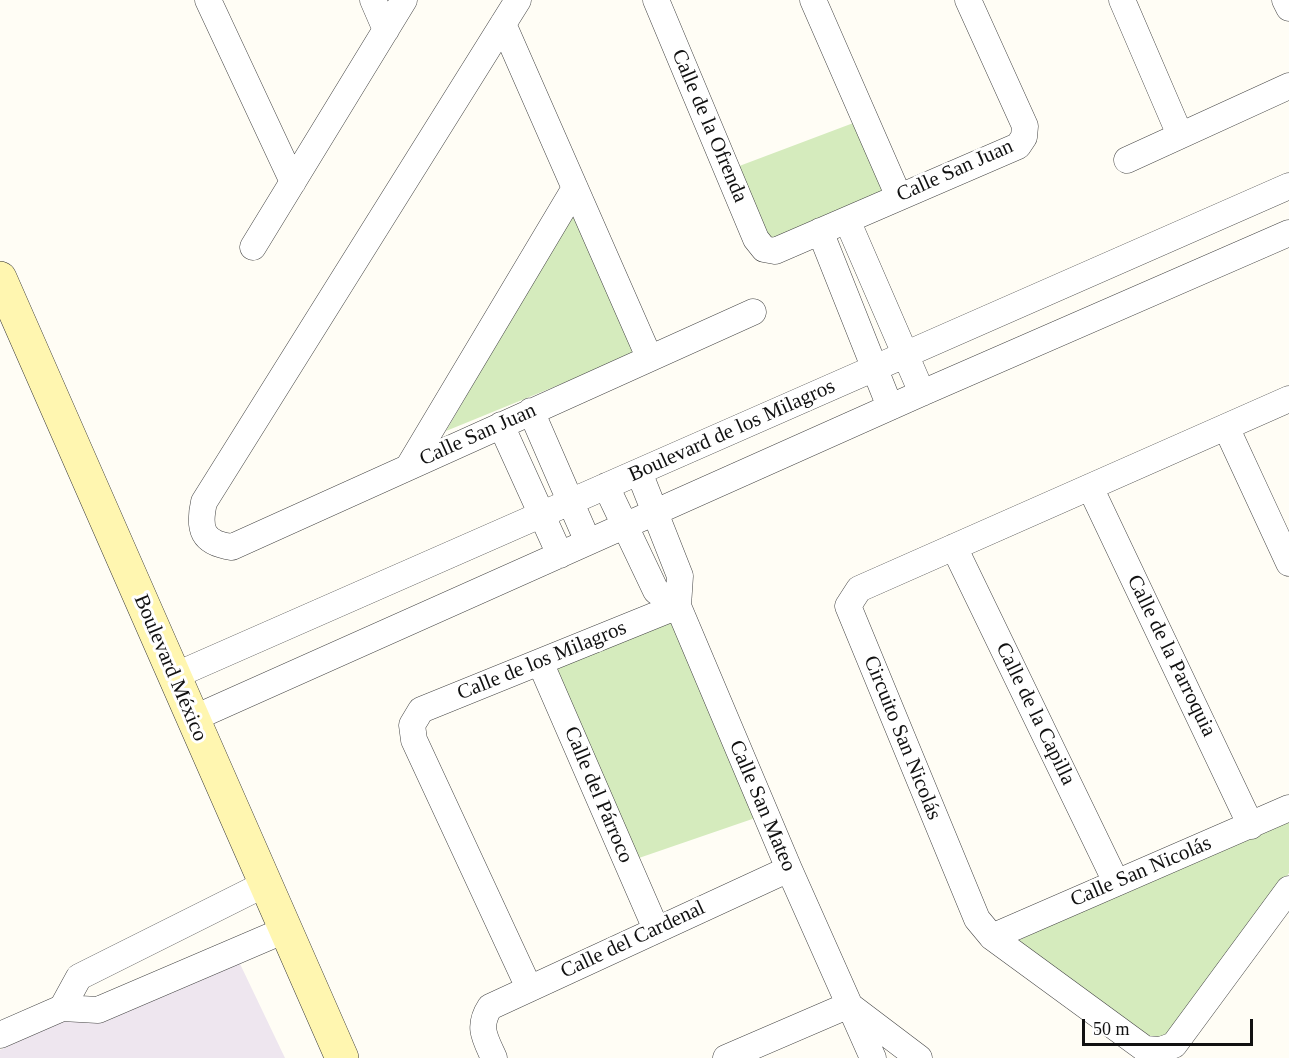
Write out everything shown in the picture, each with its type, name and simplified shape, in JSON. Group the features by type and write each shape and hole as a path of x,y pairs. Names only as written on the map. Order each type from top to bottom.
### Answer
{"main road":[{"name":"Boulevard México","path":"0,278 342,1058"}],"street":[{"path":"208,0 293,182"},
{"path":"373,0 386,30"},
{"path":"254,247 404,0"},
{"path":"518,0 503,24 649,357"},
{"name":"Calle de la Ofrenda","path":"656,0 756,239 764,249"},
{"path":"813,0 898,197"},
{"name":"Calle San Juan","path":"764,249 775,251 1018,146 1024,136 1025,126 968,0"},
{"path":"1122,0 1180,135"},
{"path":"1285,0 1289,9"},
{"name":"Calle San Juan","path":"503,24 204,502 200,521 204,534 217,545 232,547 753,312"},
{"path":"1127,160 1289,86"},
{"path":"409,466 575,188"},
{"name":"Boulevard de los Milagros","path":"174,676 906,354 1287,195"},
{"path":"846,220 922,393"},
{"path":"820,231 890,408"},
{"name":"Boulevard de los Milagros","path":"192,719 922,393 1289,233"},
{"name":"Circuito San Nicolás","path":"1289,399 859,589 848,606 977,919 992,937 1145,1049 1161,1050 1174,1045 1289,890"},
{"path":"531,411 588,542"},
{"path":"501,424 560,555"},
{"path":"1226,427 1289,563"},
{"name":"Calle San Mateo","path":"639,472 680,576 678,606 789,869 873,1058"},
{"name":"Calle San Mateo","path":"606,486 656,591 678,606"},
{"name":"Calle de la Parroquia","path":"1090,487 1251,826"},
{"name":"Calle de la Capilla","path":"954,547 1116,882"},
{"name":"Calle de los Milagros","path":"529,988 414,740 412,724 421,710 678,606"},
{"name":"Calle del Párroco","path":"540,662 656,929"},
{"name":"Calle San Nicolás","path":"992,937 1289,808"},
{"name":"Calle del Cardenal","path":"494,1058 480,1029 483,1018 490,1007 789,869"},
{"path":"62,1008 79,977 265,884"},
{"path":"0,1035 62,1008 98,1010 285,930"},
{"path":"726,1058 849,1005 919,1058"}],"shaded area":[{"path":"230,943 285,1058 0,1058 0,1050"}],"green space":[{"path":"856,122 888,194 769,240 734,168"},
{"path":"574,210 637,353 446,431"},
{"path":"673,620 761,816 636,859 553,664"},
{"path":"1289,815 1289,873 1168,1038 1148,1037 1017,941"}]}
